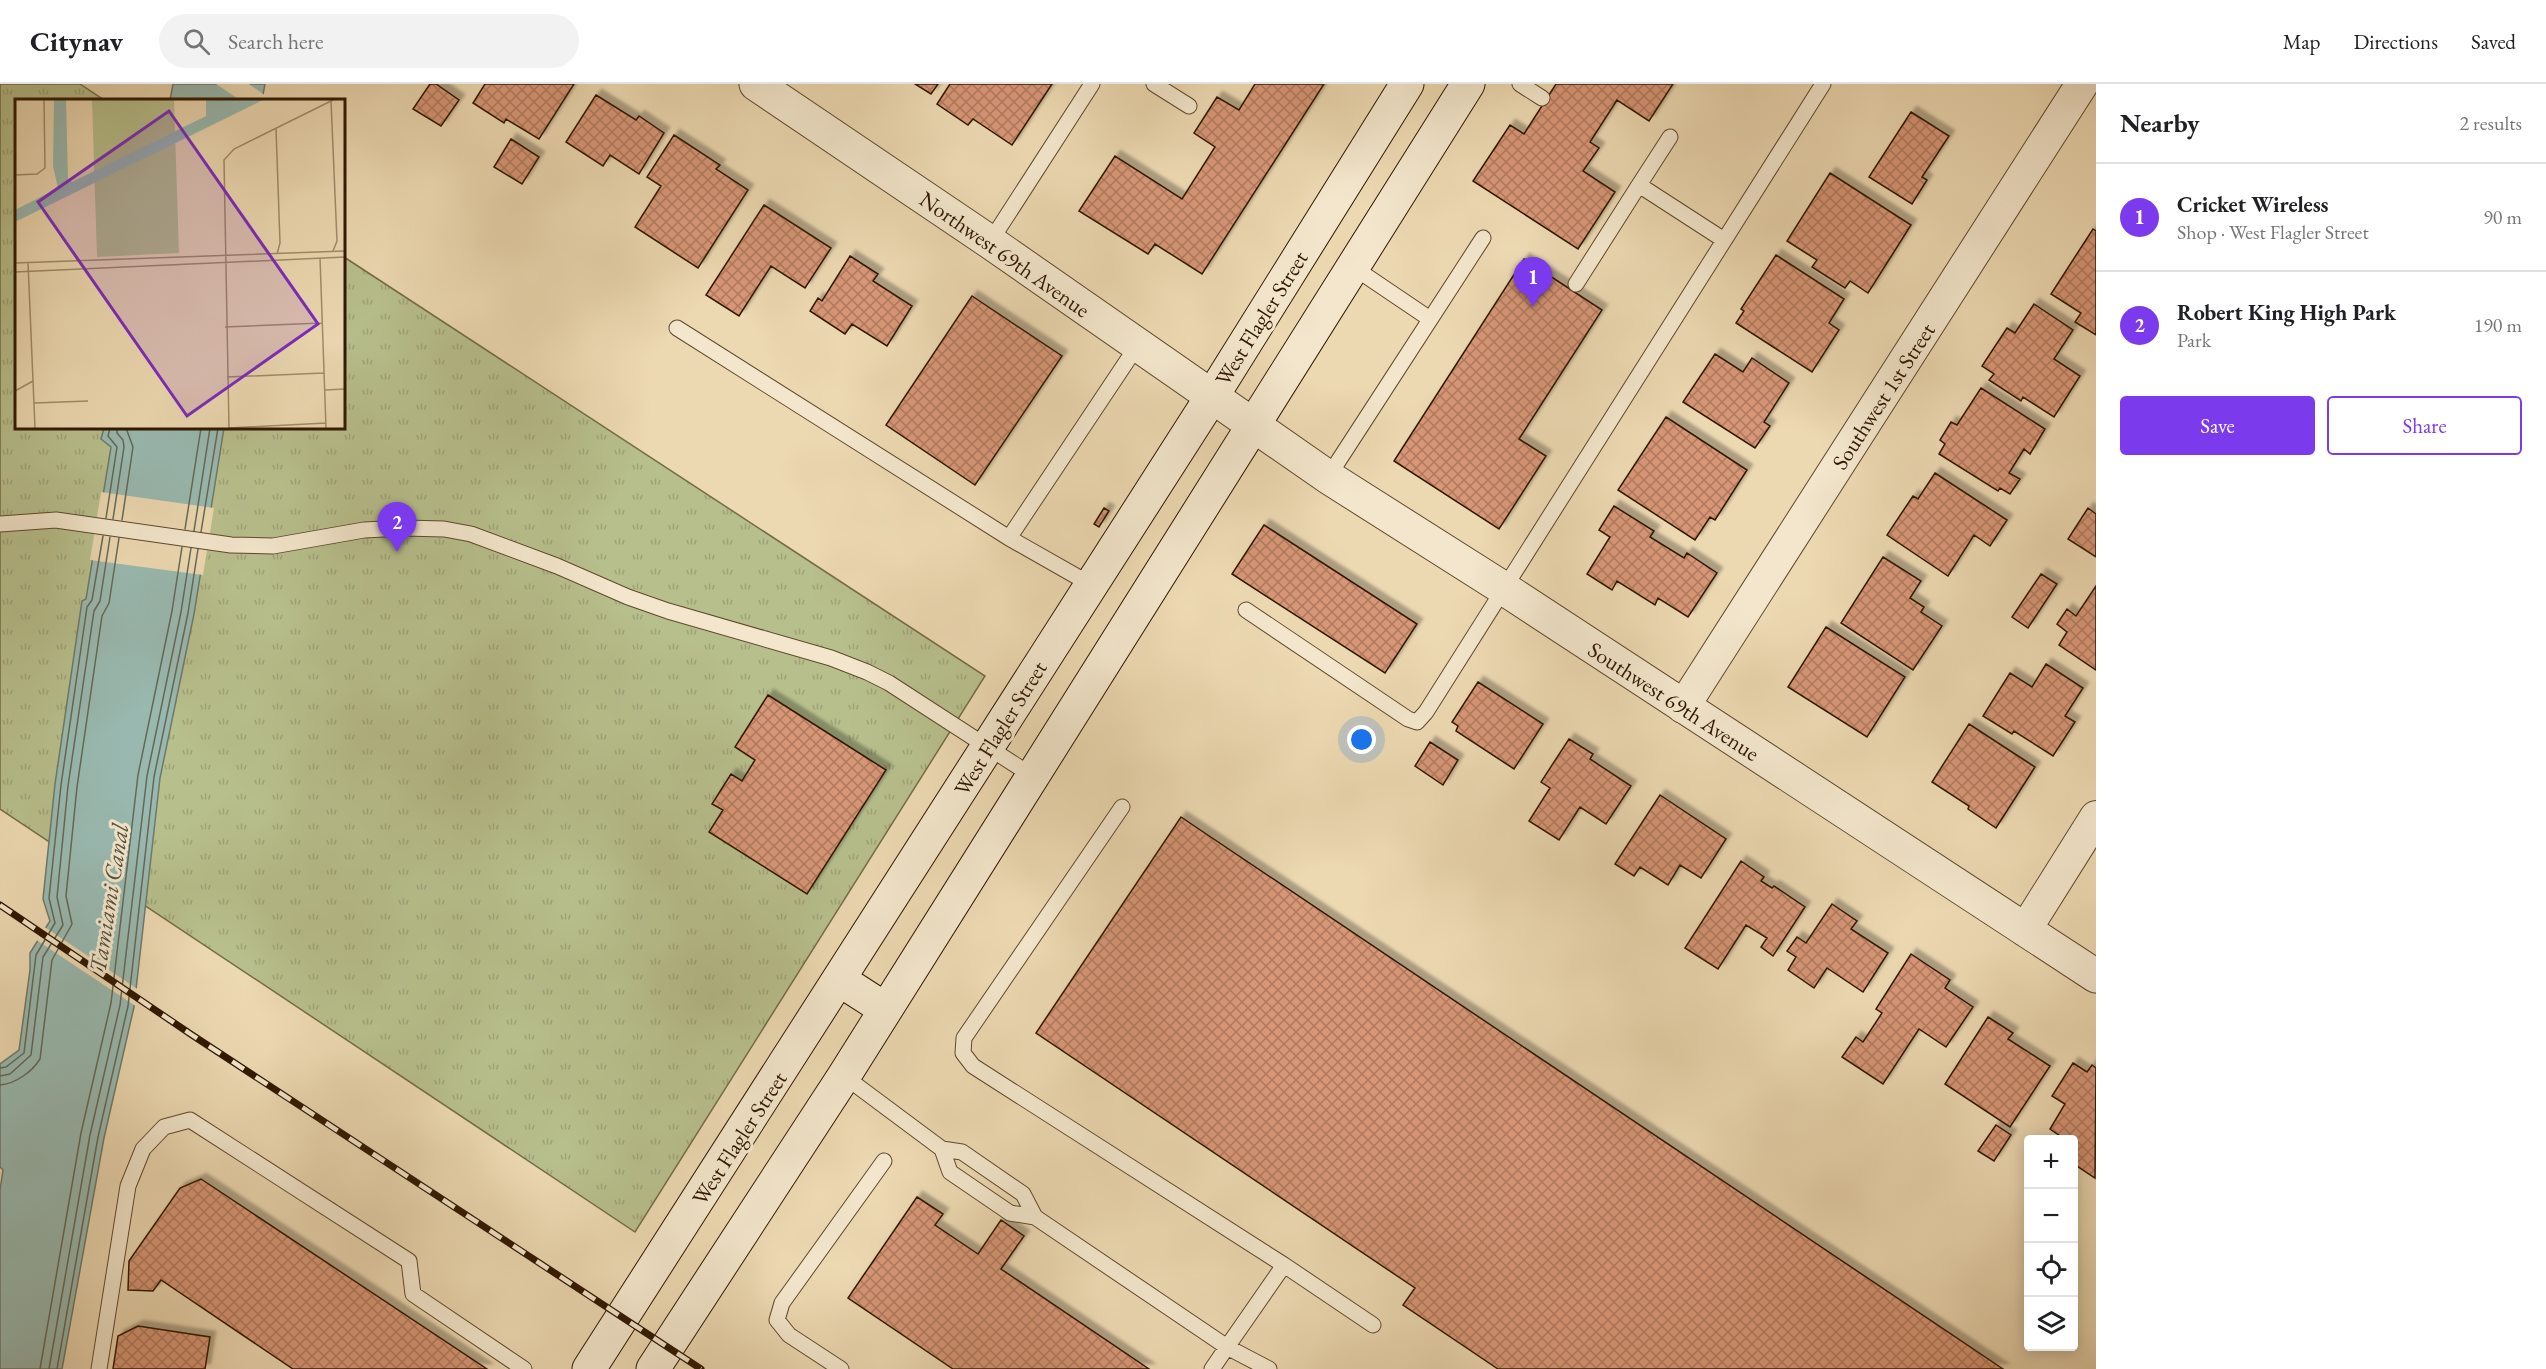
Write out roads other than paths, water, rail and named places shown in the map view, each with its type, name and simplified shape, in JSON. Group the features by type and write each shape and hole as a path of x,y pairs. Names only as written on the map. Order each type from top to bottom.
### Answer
{"main road":[{"name":"Northwest 69th Avenue","path":"756,84 990,242 1252,426"},
{"name":"West Flagler Street","path":"589,1369 1211,398 1407,84"},
{"path":"653,1369 844,1076 1468,84"},
{"name":"Southwest 69th Avenue","path":"1252,426 2096,976"},
{"path":"840,980 885,1009"}],"street":[{"name":"Southwest 1st Street","path":"1683,707 2082,84"},
{"path":"2025,930 2096,817"}],"lane":[{"path":"990,242 1092,84"},
{"path":"1154,84 1189,106"},
{"path":"1520,84 1542,98"},
{"path":"1246,610 1408,719 1417,722 1426,712 1823,84"},
{"path":"1576,284 1670,137"},
{"path":"1639,185 1724,240"},
{"path":"1328,477 1483,238"},
{"path":"1353,267 1430,319"},
{"path":"677,328 1009,538 1090,584"},
{"path":"1009,538 1137,346"},
{"path":"0,524 56,520 215,544 248,546 273,546 364,530 444,529 471,534 668,611 831,658 867,672 889,683 1031,776"},
{"path":"1122,807 964,1038 963,1053 973,1066 1284,1265 1373,1325"},
{"path":"844,1076 942,1149 962,1152 1023,1194 1035,1217"},
{"path":"99,1369 128,1186 143,1149 157,1134 164,1127 190,1120 409,1261 413,1294 524,1369"},
{"path":"942,1149 950,1172 1010,1213 1035,1217 1227,1347 1269,1369"},
{"path":"841,1369 789,1335 777,1320 782,1303 884,1161"},
{"path":"1212,1369 1284,1265"}],"water":[{"path":"173,84 265,84 262,99 170,99"},
{"name":"Tamiami Canal","path":"104,429 224,429 194,614 160,778 134,1007 104,1138 62,1369 0,1369 0,1190 3,1170 0,1167 0,1064 19,1050 30,970 30,953 50,921 43,899 55,784 82,601 86,599 111,447 101,439"}],"railway":[{"path":"0,905 192,1035 701,1369"}],"place":[{"name":"Cricket Wireless","path":"1533,307"},
{"name":"Robert King High Park","path":"397,552"}]}
